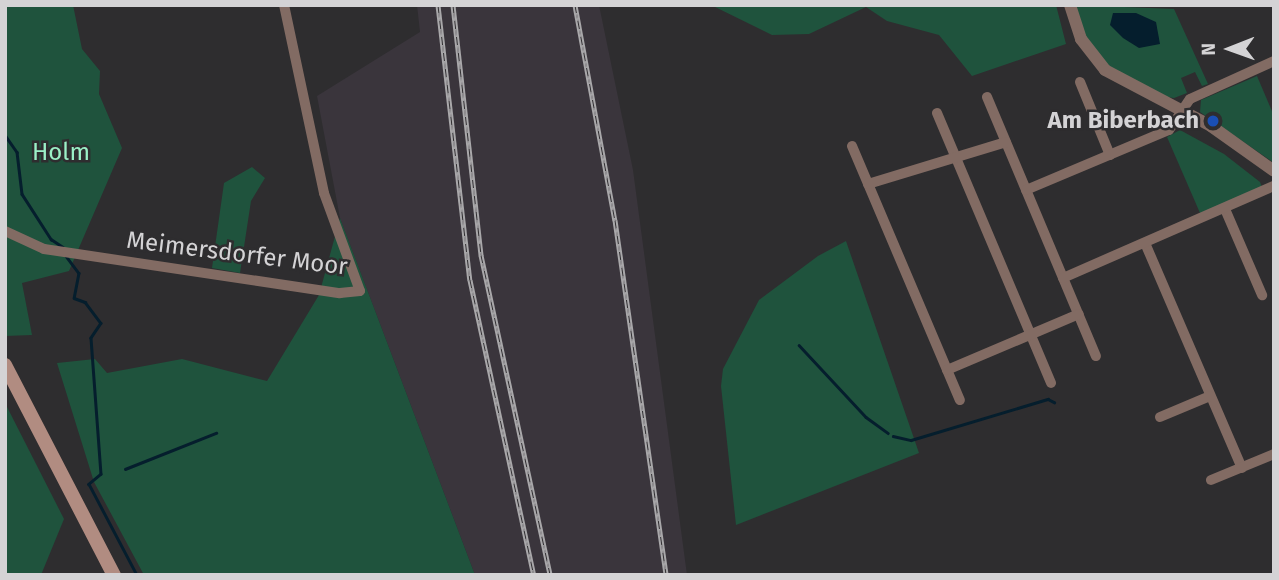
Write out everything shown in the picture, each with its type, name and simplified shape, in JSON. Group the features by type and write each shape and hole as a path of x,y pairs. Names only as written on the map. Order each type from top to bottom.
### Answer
{"main road":[{"path":"5,365 114,575"}],"street":[{"name":"Meimersdorfer Moor","path":"5,231 44,249 340,293 360,291 324,193 284,5"},
{"path":"1070,5 1081,39 1105,70 1182,112 1274,171"},
{"path":"1026,190 1169,130 1190,99 1274,61"},
{"path":"1080,82 1110,155"},
{"path":"987,97 1096,356"},
{"path":"937,113 1051,383"},
{"path":"868,184 957,160 1006,142"},
{"path":"852,146 960,400"},
{"path":"1063,278 1274,186"},
{"path":"1225,209 1262,295"},
{"path":"1144,243 1242,468"},
{"path":"947,370 1079,314"},
{"path":"1160,417 1210,396"},
{"path":"1210,480 1274,454"}],"shaded area":[{"path":"417,5 599,5 633,170 687,575 475,575 340,218 317,96 420,32"}],"green space":[{"name":"Holm","path":"5,5 73,5 82,49 100,71 99,94 122,148 69,271 22,283 32,335 5,336"},
{"path":"711,5 1056,5 1066,44 972,76 939,35 887,21 866,7 809,34 772,35"},
{"path":"1075,5 1174,9 1208,84 1202,86 1195,72 1181,78 1187,93 1174,98 1160,96 1108,67 1085,39"},
{"path":"1257,76 1274,116 1274,163 1200,112 1201,100"},
{"path":"1180,130 1224,154 1260,182 1263,190 1200,213 1167,137"},
{"path":"252,167 265,178 251,201 240,273 212,268 224,183"},
{"path":"340,218 475,575 144,575 94,482 57,363 95,359 107,373 182,359 267,381 319,295"},
{"path":"846,241 919,453 736,525 721,386 723,369 759,300 818,256"},
{"path":"5,403 64,519 41,575 5,575"}],"water":[{"path":"1113,13 1136,13 1156,22 1160,44 1139,48 1123,38 1110,25"}],"waterway":[{"path":"5,135 17,152 22,194 51,239 63,247"},
{"path":"66,256 79,273 74,298 85,302 101,323 91,338 101,474 89,484 137,575"},
{"path":"799,345 866,417 888,433"},
{"path":"893,436 911,440 1048,399 1054,402"},
{"path":"125,469 216,433"}],"railway":[{"path":"438,5 470,280 534,575"},
{"path":"453,5 481,255 550,575"},
{"path":"575,5 615,220 666,575"}],"place":[{"name":"Am Biberbach","path":"1213,121"}]}
